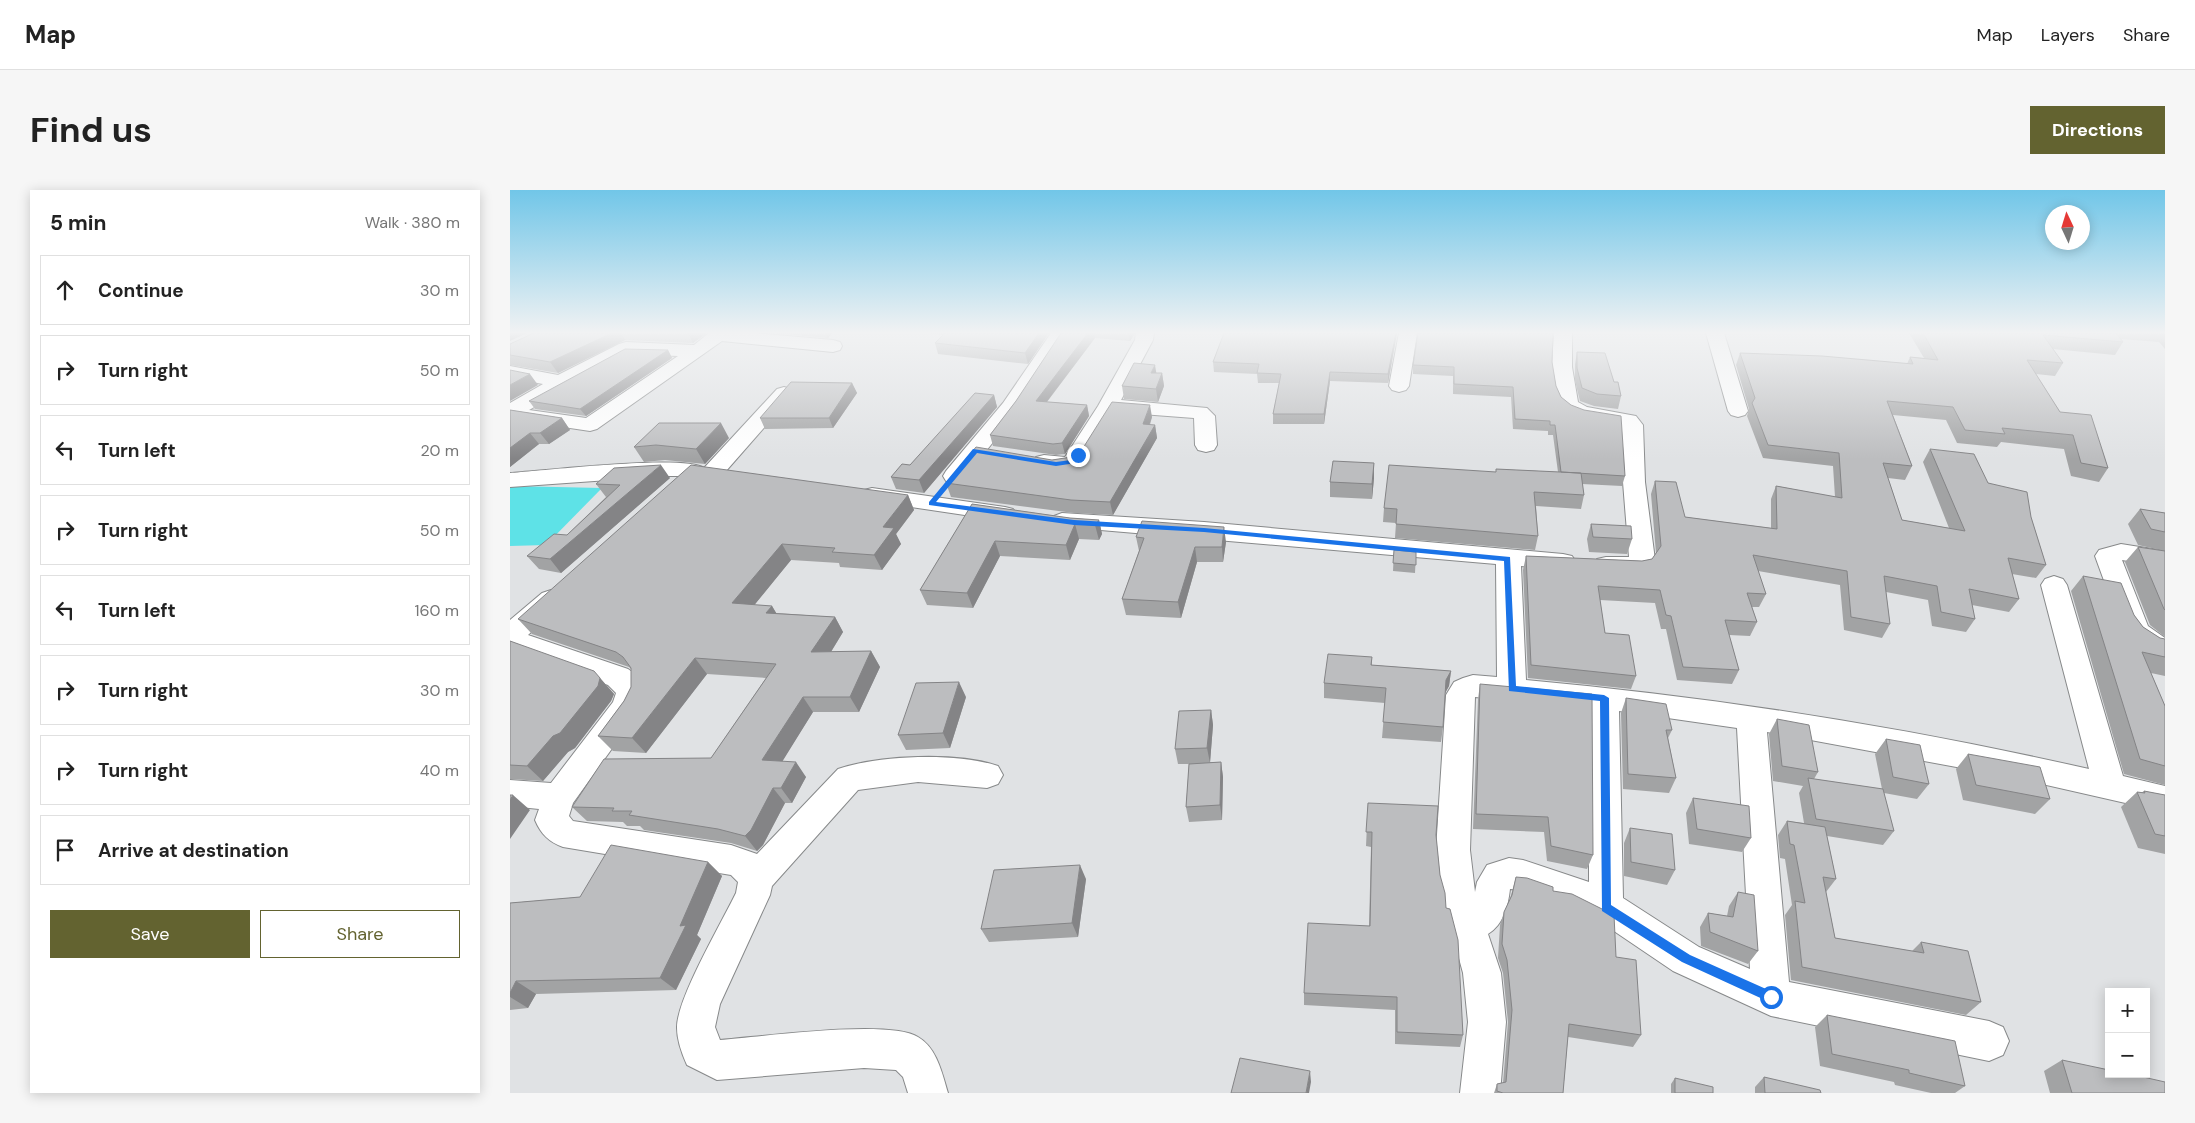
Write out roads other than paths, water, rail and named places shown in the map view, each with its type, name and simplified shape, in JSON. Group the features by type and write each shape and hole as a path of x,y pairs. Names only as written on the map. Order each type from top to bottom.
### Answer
{"street":[{"path":"526,375 561,382"},
{"path":"510,413 574,375"},
{"path":"510,413 590,425 663,375"},
{"path":"931,503 984,452 1032,375"},
{"path":"1020,458 1056,464 1073,462 1125,375"},
{"path":"1399,386 1401,375"},
{"path":"854,493 1074,523 1204,530 1508,558 1638,565 1642,560 1634,482 1631,423 1623,418 1581,412 1570,406 1566,399 1563,375"},
{"path":"1727,375 1738,411"},
{"path":"672,491 703,473 784,393"},
{"path":"1108,406 1200,412 1205,416 1206,446"},
{"path":"510,480 665,469 740,478"},
{"path":"2165,559 2126,553 2114,553 2108,556 2136,630 2147,642 2165,648"},
{"path":"1508,558 1512,689"},
{"path":"510,635 569,583"},
{"path":"2054,586 2110,787"},
{"path":"510,639 618,677 628,684 632,694 626,707 559,797 551,820 563,833 590,840 731,860 746,865 756,879"},
{"path":"1480,1093 1487,1022 1482,972 1457,889 1453,850 1461,695 1464,690 1472,686 1604,698 1751,718 2016,765 2165,799"},
{"path":"1604,698 1606,907"},
{"path":"1751,718 1771,997"},
{"path":"928,1093 919,1065 905,1051 864,1048 717,1060 701,1051 696,1027 702,1002 753,895 756,879 849,778 918,769 987,775"},
{"path":"510,793 559,797"},
{"path":"1469,926 1484,917 1491,905 1494,882 1499,876 1509,873 1523,875 1606,907 1686,959 1771,997 1989,1041"}],"water":[{"path":"510,486 602,488 546,545 510,546"}]}
